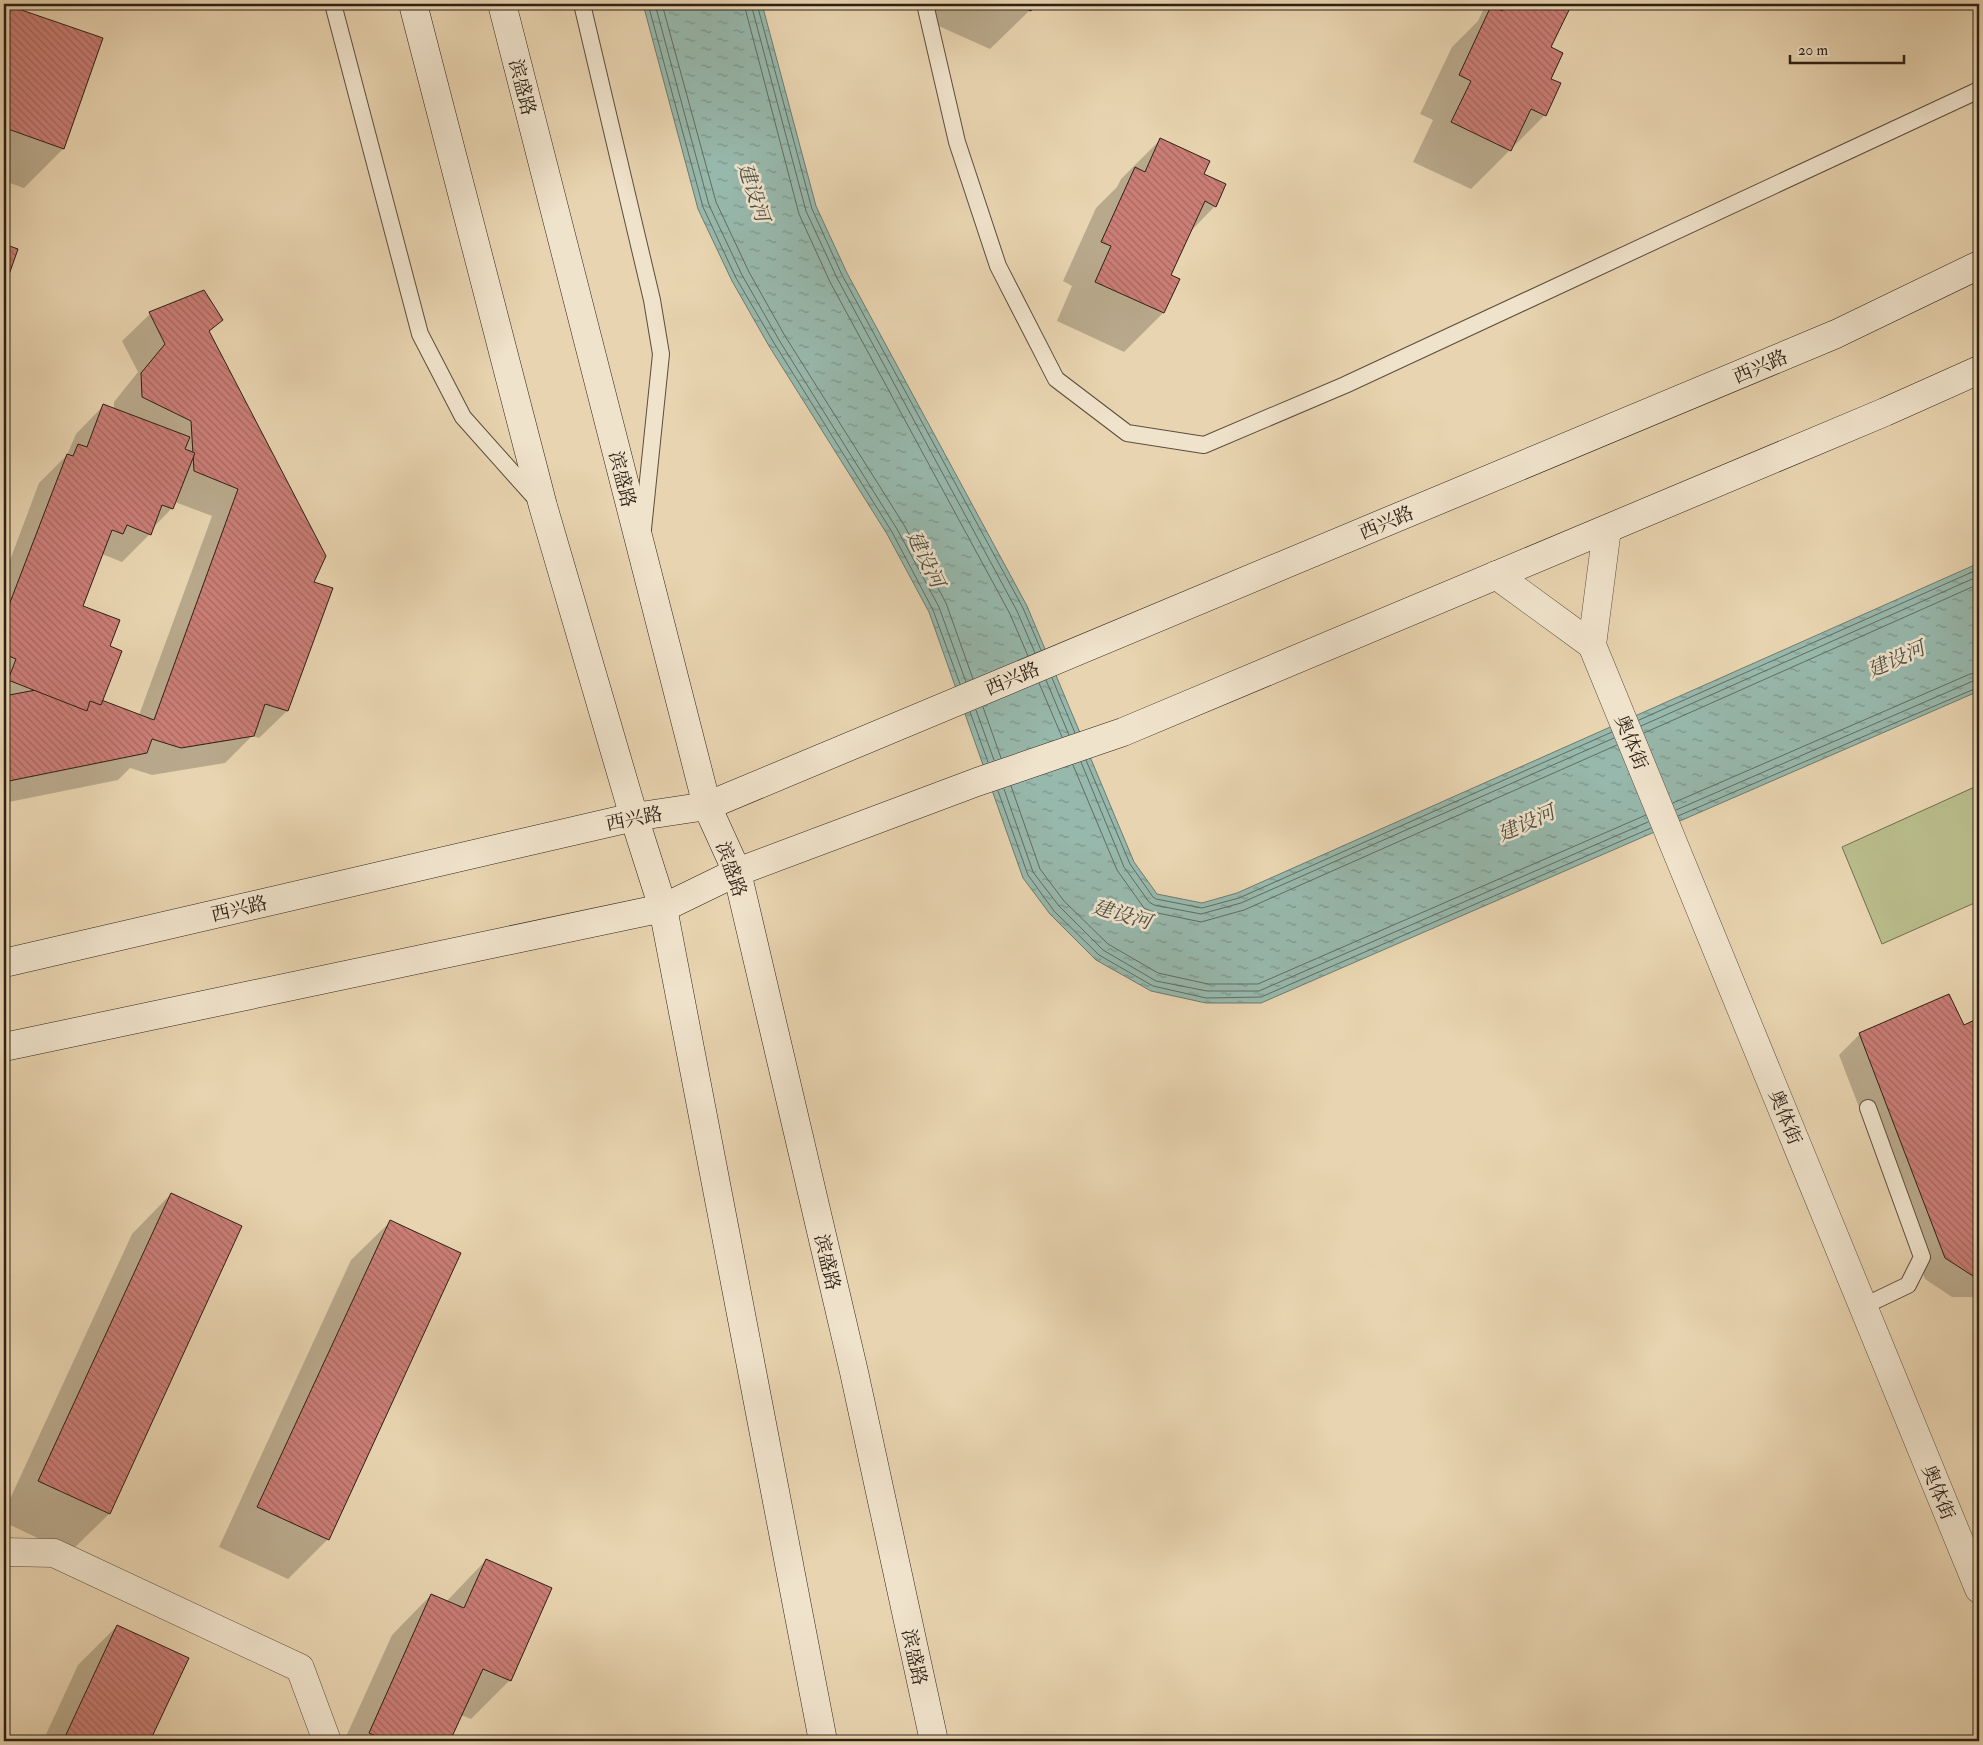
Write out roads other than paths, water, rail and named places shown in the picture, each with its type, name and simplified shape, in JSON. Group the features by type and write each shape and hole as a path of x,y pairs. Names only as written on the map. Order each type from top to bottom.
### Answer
{"main road":[{"path":"413,4 543,506 663,908 823,1741"},
{"name":"滨盛路","path":"502,4 707,806 737,872 854,1372 934,1741"},
{"name":"西兴路","path":"4,963 634,816 707,806 1836,334 1979,265"},
{"path":"4,1048 663,908 737,872 977,782 1123,732 1885,412 1979,370"},
{"name":"奥体街","path":"1607,529 1592,645 1979,1589"},
{"path":"1496,575 1592,645"},
{"path":"4,1552 54,1552 300,1668 327,1741"}],"lane":[{"path":"333,4 420,334 463,417 543,506"},
{"path":"582,4 652,300 661,354 641,549"},
{"path":"925,4 958,142 998,266 1056,379 1127,433 1204,445 1345,385 1979,90"},
{"path":"1864,1306 1908,1285 1922,1256 1868,1108"}],"water":[{"name":"建设河","path":"643,4 762,4 816,206 847,273 1027,606 1134,862 1157,894 1202,903 1237,893 1979,563 1979,691 1261,1003 1206,1003 1151,991 1096,960 1050,914 1023,878 929,612 887,534 769,346 732,281 698,209"}]}
